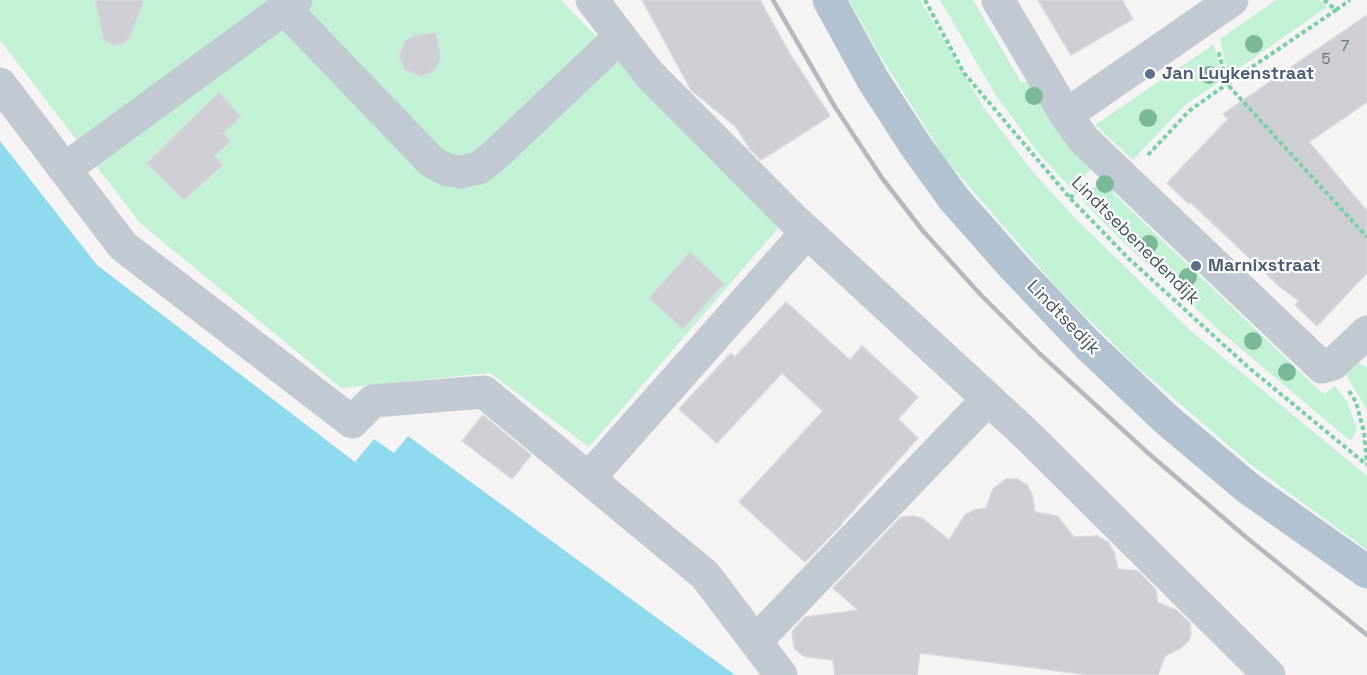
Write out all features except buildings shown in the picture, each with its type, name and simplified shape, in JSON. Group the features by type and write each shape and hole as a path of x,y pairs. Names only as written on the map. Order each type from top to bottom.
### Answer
{"main road":[{"name":"Lindtsedijk","path":"829,0 873,80 915,145 954,199 1014,267 1088,345 1166,419 1248,488 1367,572"}],"street":[{"path":"592,0 649,74 807,232 1025,433 1269,675"},
{"path":"998,0 1066,115 1084,140 1322,367 1333,364 1367,332"},
{"path":"65,169 290,4 432,162 447,170 460,172 479,168 495,155 621,37"},
{"path":"1066,115 1219,9"},
{"path":"0,84 123,246 352,422 373,401 484,392 705,575 781,675"},
{"path":"590,478 807,232"},
{"path":"756,641 988,399"}],"path":[{"name":"Lindtsebenedendijk","path":"925,0 964,73 1070,198 1128,258 1248,367 1367,465"},
{"path":"1324,0 1336,10"},
{"path":"1126,179 1189,111 1350,0"},
{"path":"1219,9 1216,39 1227,84 1367,237"},
{"path":"1333,364 1356,402 1364,432 1367,465"}],"green space":[{"path":"0,0 561,0 662,104 785,220 589,447 490,373 341,388 140,223 0,40"},
{"path":"849,0 920,0 982,105 1033,172 1075,218 1191,331 1367,476 1367,550 1250,464 1135,365 1058,289 946,160 879,54"},
{"path":"940,0 973,0 1021,82 1031,82 1096,164 1072,189 1039,154 995,94"},
{"path":"1276,0 1319,0 1327,7 1228,76 1220,39"},
{"path":"1214,44 1222,80 1185,105 1133,160 1095,125"},
{"path":"1106,174 1111,178 1113,193 1320,391 1325,394 1335,386 1347,402 1357,428 1352,439 1349,440 1220,331 1122,241 1082,200"},
{"path":"1359,363 1367,367 1367,410 1346,374"}],"water":[{"path":"0,141 97,265 355,462 374,439 394,453 408,436 735,675 0,675"}],"railway":[{"path":"773,0 835,107 882,178 923,231 980,294 1040,354 1148,453 1247,538 1367,635"}],"place":[{"name":"Jan Luykenstraat","path":"1150,74"},
{"name":"Marnixstraat","path":"1196,266"}]}
